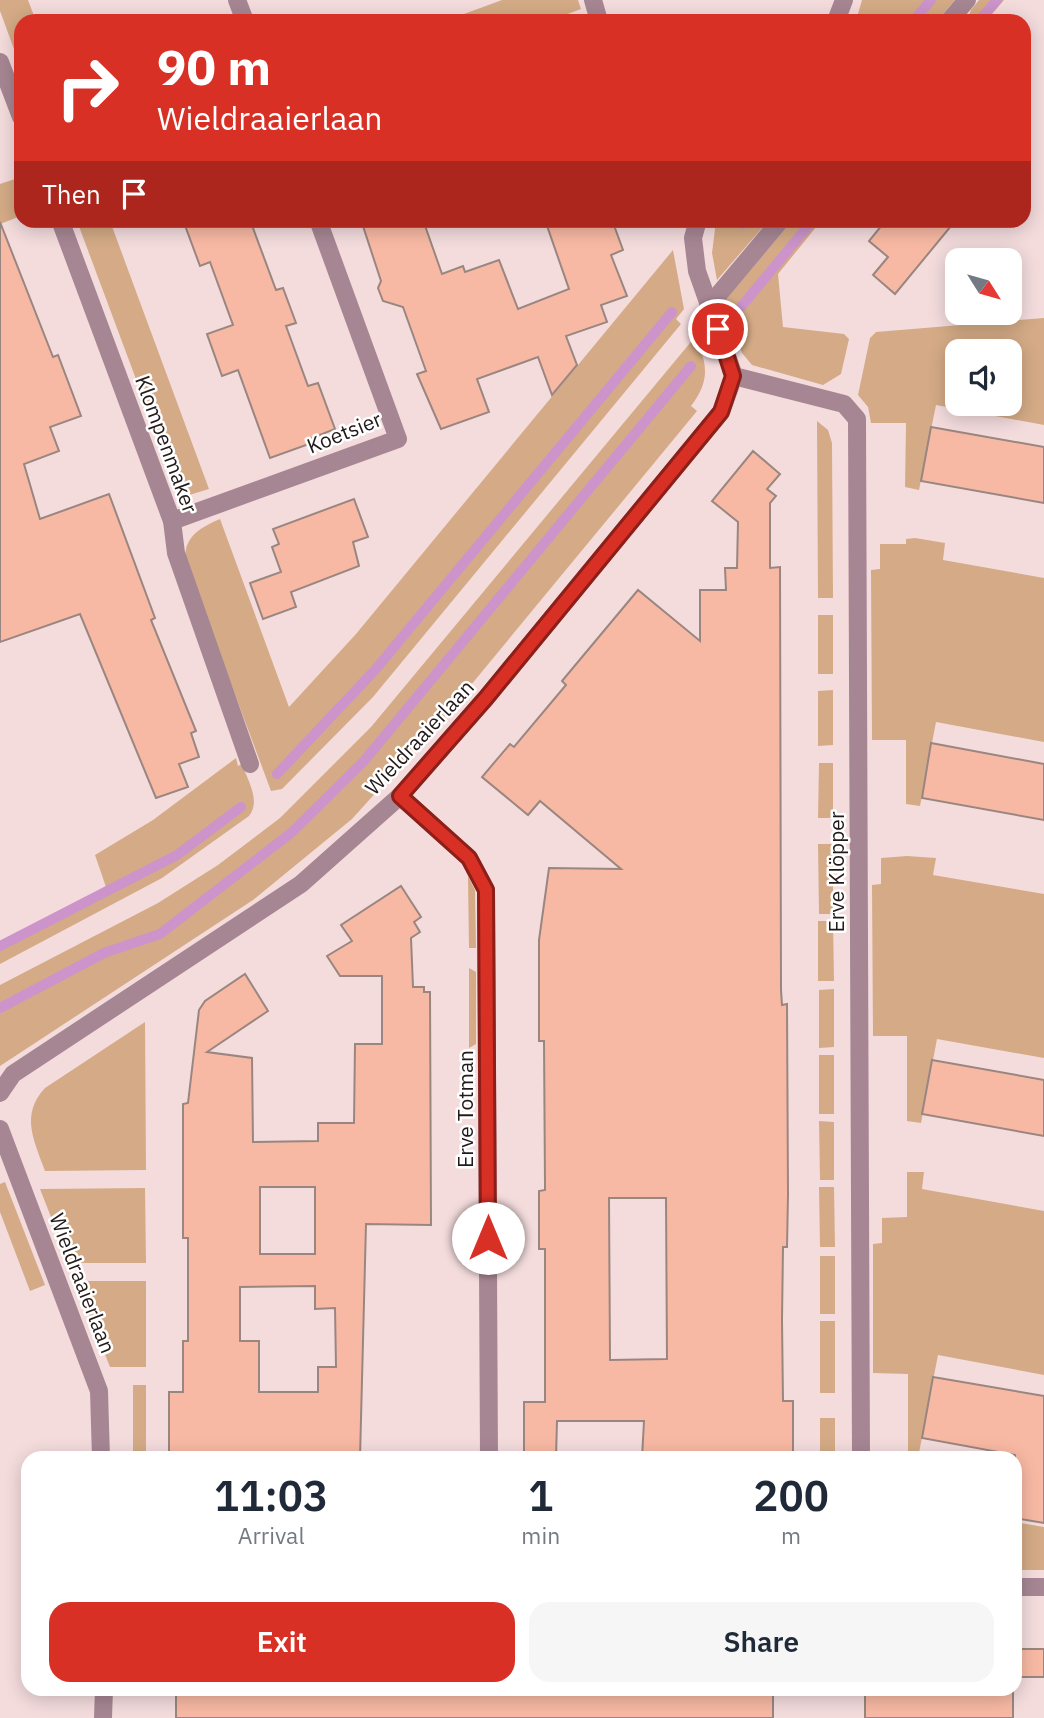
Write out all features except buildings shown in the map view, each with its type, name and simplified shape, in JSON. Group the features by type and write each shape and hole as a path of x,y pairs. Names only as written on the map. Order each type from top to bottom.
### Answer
{"street":[{"path":"955,14 967,0"},
{"path":"0,62 14,99"},
{"name":"Klompenmaker","path":"63,228 172,521 176,553 250,764"},
{"name":"Koetsier","path":"172,521 398,439 321,228"},
{"path":"696,228 693,238 697,271 708,307 727,351 733,376"},
{"path":"708,307 774,228"},
{"name":"Wieldraaierlaan","path":"0,1093 13,1074 301,884 400,796 486,698 721,412 733,376"},
{"name":"Erve Klöpper","path":"733,376 845,404 857,419 861,1451"},
{"name":"Erve Totman","path":"400,796 469,858 486,890 489,1451"},
{"name":"Wieldraaierlaan","path":"0,1129 99,1391 101,1451"},
{"path":"1022,1587 1044,1587"},
{"path":"103,1718 104,1696"}],"shaded area":[{"path":"0,0 28,0 33,14 14,14 14,49 0,11"},
{"path":"502,0 578,0 581,9 568,14 464,14"},
{"path":"862,0 955,0 943,14 858,14"},
{"path":"979,0 1004,0 992,14 970,14"},
{"path":"14,179 14,219 0,224 0,184"},
{"path":"80,228 113,228 209,489 186,496 177,489"},
{"path":"715,228 762,228 717,280 712,253"},
{"path":"786,228 815,228 778,274 783,327 844,334 849,339 841,374 823,385 752,365 742,353 724,301"},
{"path":"673,250 684,309 676,319 681,324 373,697 282,789 271,791 186,563 185,554 189,540 199,530 220,519 289,707 356,634"},
{"path":"1044,318 1044,425 995,416 1022,416 1022,339 945,339 945,407 936,405 919,490 905,487 906,423 871,423 868,407 858,395 870,338 876,332 948,326 1022,326 1022,320"},
{"path":"695,337 703,356 705,372 701,388 691,406 697,411 447,714 352,819 253,900 0,1066 0,985 158,903 218,865 280,818 371,727"},
{"path":"817,421 828,430 832,443 833,598 818,598"},
{"path":"906,539 945,543 943,560 1044,578 1044,742 936,722 920,806 906,804 906,740 872,740 871,570 880,569 880,544 906,544"},
{"path":"818,615 833,615 833,674 818,674"},
{"path":"833,690 833,745 818,746 818,691"},
{"path":"236,758 238,766 242,764 254,797 249,816 162,878 0,964 0,941 106,887 95,855 153,820"},
{"path":"819,763 833,763 833,818 818,818"},
{"path":"818,844 833,844 833,914 819,914"},
{"path":"881,858 936,858 933,875 1044,894 1044,1058 937,1039 921,1123 907,1121 907,1036 873,1036 872,885 881,884"},
{"path":"468,876 475,890 476,948 469,948"},
{"path":"818,921 833,921 834,981 818,981"},
{"path":"469,968 476,972 476,1044 469,1048"},
{"path":"834,989 834,1047 819,1048 819,990"},
{"path":"145,1022 146,1170 45,1171 32,1128 31,1118 37,1098 45,1088"},
{"path":"819,1055 834,1055 834,1114 819,1114"},
{"path":"819,1121 834,1122 834,1180 820,1180"},
{"path":"907,1172 924,1172 922,1189 1044,1211 1044,1375 938,1355 919,1451 908,1451 908,1374 873,1373 873,1244 882,1243 882,1218 907,1217"},
{"path":"5,1182 45,1285 30,1291 0,1212 0,1184"},
{"path":"819,1187 834,1187 835,1247 820,1247"},
{"path":"145,1188 146,1263 69,1263 40,1189"},
{"path":"820,1256 835,1256 835,1314 820,1314"},
{"path":"76,1281 146,1281 146,1367 110,1367"},
{"path":"820,1321 835,1321 835,1393 820,1393"},
{"path":"133,1385 146,1385 146,1451 133,1451"},
{"path":"820,1418 835,1418 835,1451 820,1451"},
{"path":"1022,1523 1044,1527 1044,1570 1022,1570"}],"waterway":[{"path":"919,14 931,0"},
{"path":"985,14 997,0"},
{"path":"741,307 806,228"},
{"path":"277,774 375,670 672,312"},
{"path":"0,1008 104,953 160,934 291,833 364,761 691,366"},
{"path":"0,946 177,855 241,807"}],"route":[{"path":"488,1238 486,890 469,858 400,796 486,698 721,412 733,376 718,329"}]}
